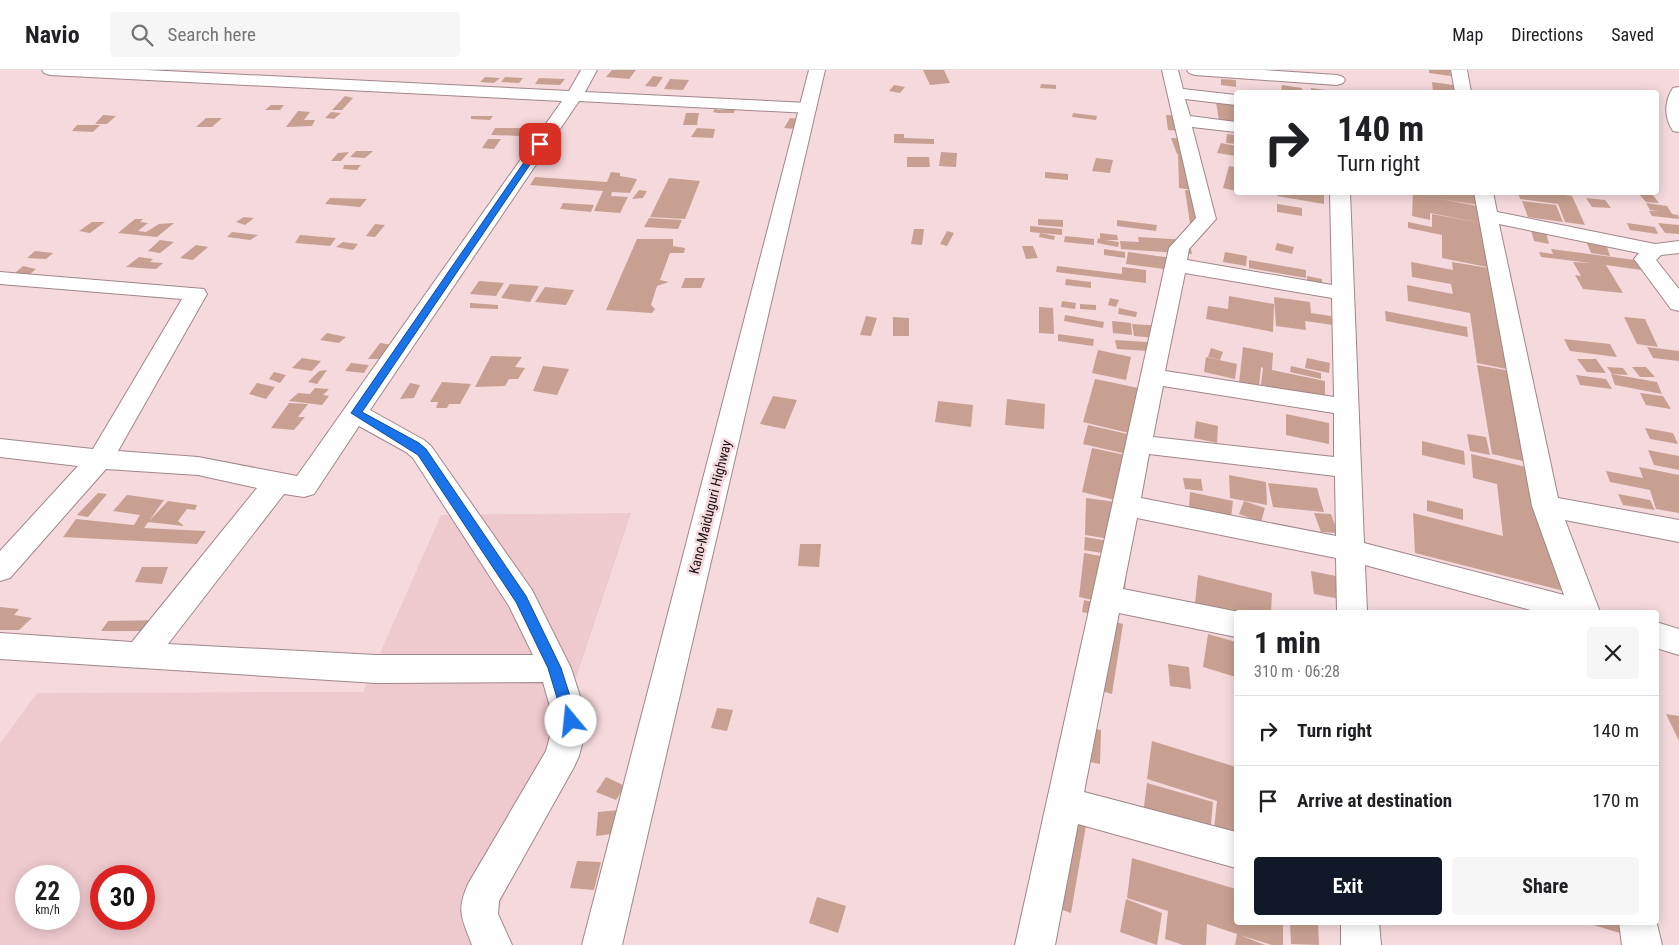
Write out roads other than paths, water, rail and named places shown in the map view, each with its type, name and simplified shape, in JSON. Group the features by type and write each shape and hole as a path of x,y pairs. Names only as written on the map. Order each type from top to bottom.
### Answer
{"main road":[{"path":"50,70 808,108"},
{"path":"398,87 414,70"},
{"path":"0,448 100,459 198,466 304,487 574,96 589,70"},
{"name":"Kano-Maiduguri Highway","path":"602,945 817,70"},
{"path":"1195,70 1337,81"},
{"path":"1459,70 1464,90"},
{"path":"1172,82 1234,99"},
{"path":"1035,945 1179,248 1206,219 1172,82"},
{"path":"1679,92 1674,115 1679,127"},
{"path":"1182,120 1234,127"},
{"path":"1340,195 1352,610"},
{"path":"1583,610 1546,506 1486,204 1655,250 1679,248"},
{"path":"1655,250 1644,259 1679,304"},
{"path":"1176,265 1343,293"},
{"path":"0,278 196,294 100,459 0,570"},
{"path":"1152,377 1346,407"},
{"path":"356,413 415,446 422,452 521,599 555,668 571,721 562,756 481,897 479,914 492,945"},
{"path":"1139,444 1348,468"},
{"path":"140,656 277,483"},
{"path":"1126,505 1350,550 1576,610"},
{"path":"1546,506 1679,531"},
{"path":"1107,598 1234,624"},
{"path":"1659,636 1679,642"},
{"path":"0,646 376,669 555,668"},
{"path":"1064,803 1234,849"},
{"path":"1360,925 1361,945"},
{"path":"1639,925 1642,945"}]}
